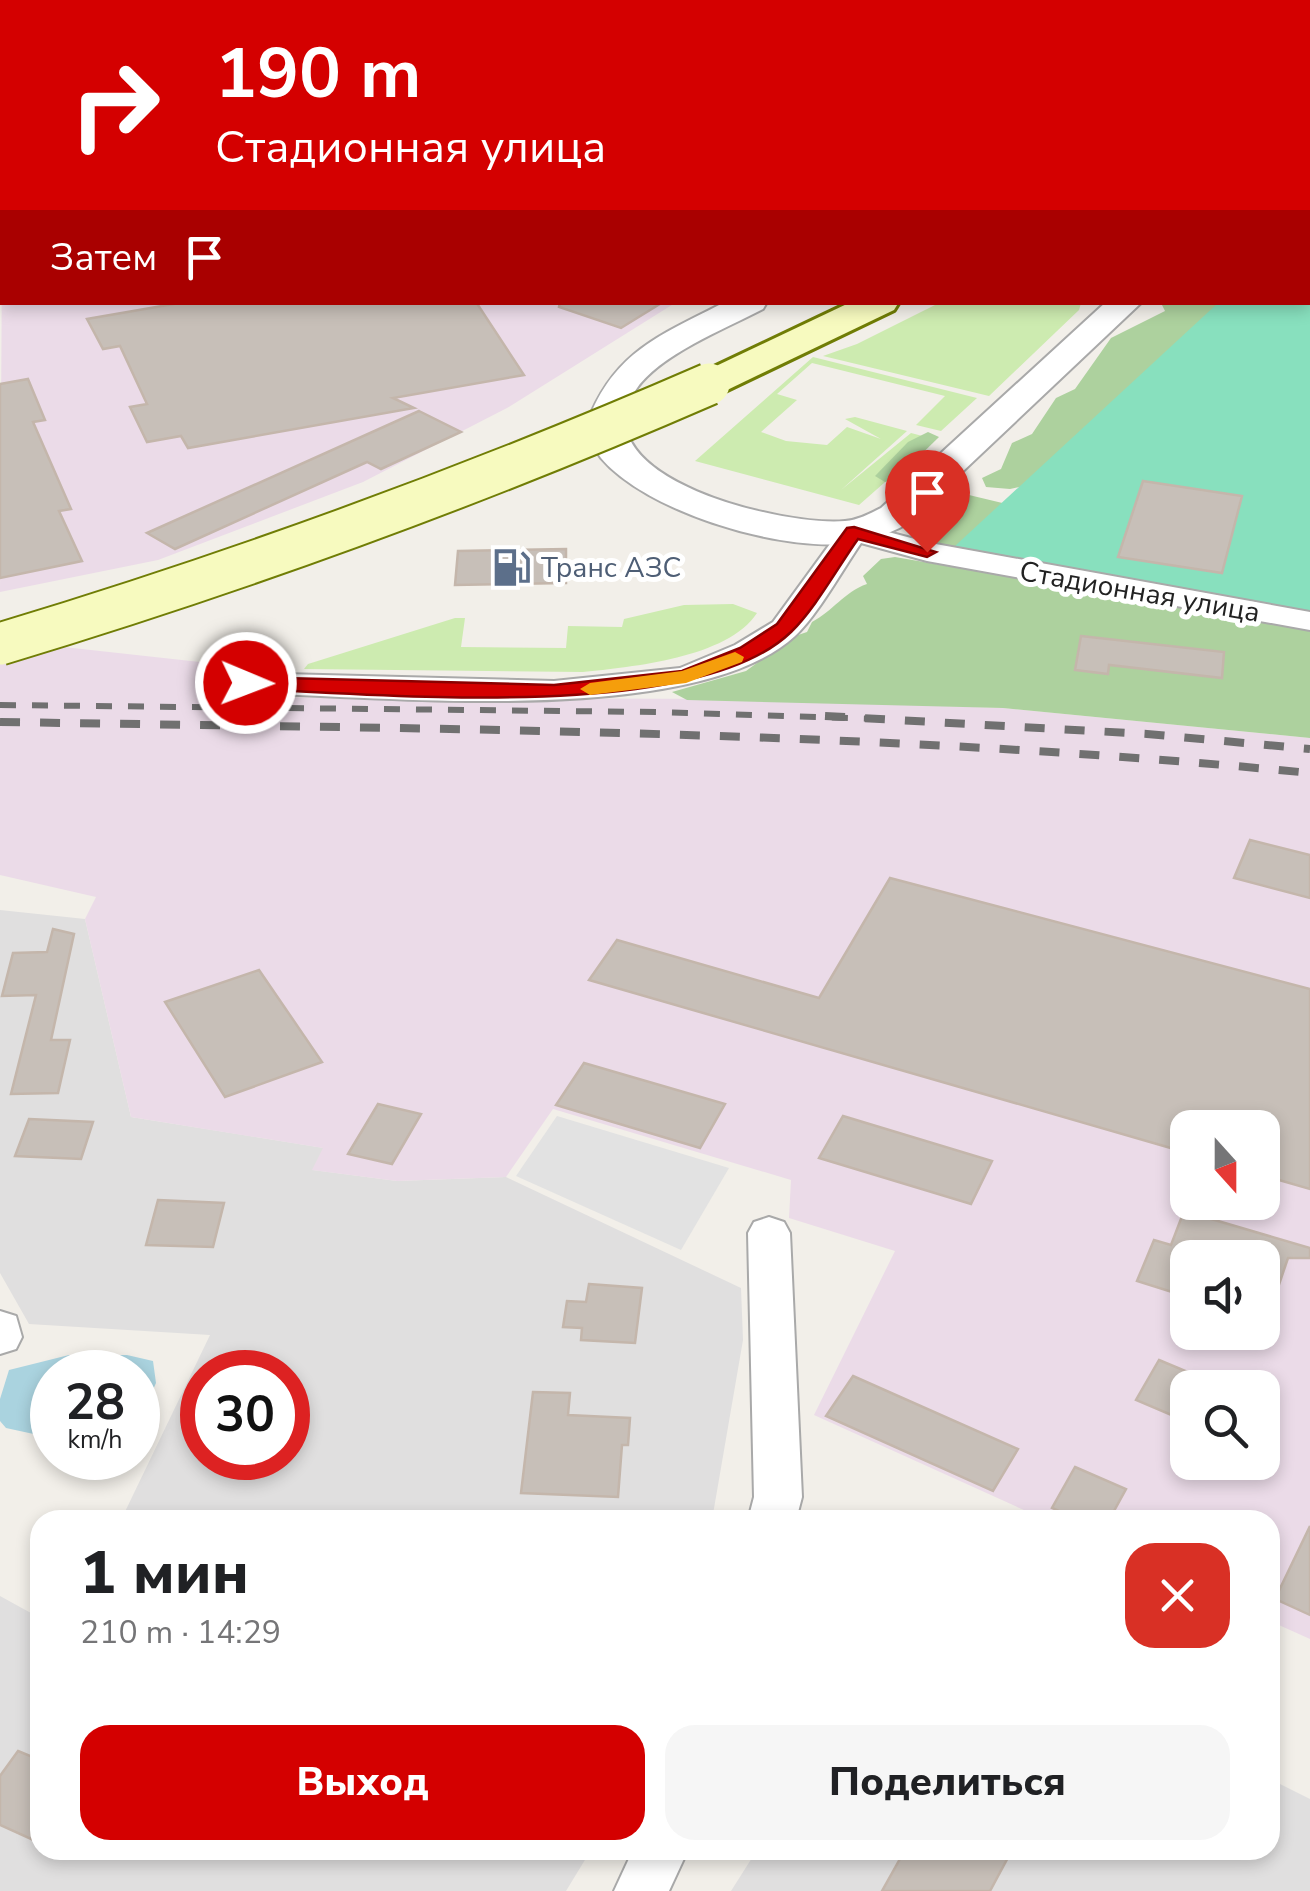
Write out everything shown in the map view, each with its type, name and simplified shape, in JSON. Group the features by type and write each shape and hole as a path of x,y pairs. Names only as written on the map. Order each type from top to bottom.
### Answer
{"main road":[{"path":"0,644 147,601 491,478 709,384 875,305"}],"street":[{"path":"746,305 675,344 630,376 615,393 608,411 608,432 634,471 659,490 693,504 792,529 854,532 894,516 1102,316"},
{"path":"246,683 554,691 686,677 746,652 784,628 854,532"},
{"name":"Стадионная улица","path":"854,532 927,552 1310,621"},
{"path":"769,1233 778,1496 774,1510"},
{"path":"0,1328 0,1337"},
{"path":"640,1891 656,1860"}],"shaded area":[{"path":"2,305 672,305 507,408 363,482 158,560 0,592"},
{"path":"0,640 209,663 198,697 744,699 1003,708 1310,738 1310,1639 1280,1626 1280,1510 1024,1510 814,1415 895,1251 789,1218 791,1180 553,1109 506,1177 397,1181 312,1170 323,1148 131,1117 85,919 96,897 0,875"},
{"path":"0,910 85,919 131,1117 324,1148 313,1170 397,1181 506,1177 741,1288 743,1340 714,1510 126,1510 140,1480 160,1480 160,1439 180,1397 180,1480 310,1480 310,1350 203,1350 210,1335 29,1324 0,1273"},
{"path":"557,1116 729,1168 681,1250 516,1176"},
{"path":"0,1596 30,1612 30,1860 585,1860 566,1891 0,1891"},
{"path":"1280,1784 1310,1799 1310,1891 731,1891 751,1860 1280,1860"}],"green space":[{"path":"935,305 1080,305 989,396 823,356 857,344"},
{"path":"1162,305 1308,305 1310,607 1042,482 1010,489 986,487 982,478 1001,469 1012,443 1032,434 1056,398 1075,389 1111,338 1165,311"},
{"path":"1216,305 1310,305 1310,611 955,546"},
{"path":"813,357 977,398 941,431 916,425 945,396 812,363 777,394 797,400 761,432 786,441 827,445 847,427 881,439 845,419 855,417 907,431 841,490 911,433 934,439 859,505 695,461"},
{"path":"928,432 939,437 898,477 885,482 875,476 908,442"},
{"path":"969,495 1031,510 1259,598 1267,603 1265,609 924,544 924,522 938,511 940,503"},
{"path":"895,557 1310,629 1310,738 1003,708 687,700 672,692 746,671 792,637 807,632 812,622 867,584 863,576 881,559"},
{"path":"733,604 757,613 724,640 677,658 626,667 583,672 304,669 308,664 455,618 465,618 461,647 566,648 568,626 622,627 624,619 684,605"}],"water":[{"path":"30,1365 30,1433 6,1428 0,1421 0,1399 9,1370"}],"building":[{"path":"168,305 478,305 524,375 393,398 414,408 188,448 181,436 147,442 130,407 147,404 120,346 103,349 87,319"},
{"path":"559,305 658,305 621,328"},
{"path":"28,379 45,420 33,422 71,509 59,511 82,561 0,578 0,384"},
{"path":"419,411 461,432 381,469 367,462 175,549 147,533"},
{"path":"1143,481 1242,496 1222,573 1118,557"},
{"name":"Транс АЗС","path":"566,549 566,583 455,585 458,551"},
{"path":"1081,636 1224,652 1222,678 1109,665 1108,674 1075,670"},
{"path":"1250,840 1310,855 1310,898 1234,878"},
{"path":"890,878 1310,989 1310,1189 1280,1180 1280,1110 1170,1110 1170,1148 589,980 617,940 819,998"},
{"path":"53,929 74,934 51,1040 70,1040 58,1093 11,1094 36,995 2,996 13,953 47,952"},
{"path":"259,970 322,1062 225,1097 165,1002"},
{"path":"584,1063 725,1104 700,1148 556,1105"},
{"path":"378,1104 421,1114 392,1164 348,1154"},
{"path":"843,1116 992,1161 971,1204 819,1158"},
{"path":"29,1119 93,1122 81,1159 15,1156"},
{"path":"158,1200 224,1203 213,1247 146,1245"},
{"path":"1181,1220 1215,1220 1310,1248 1310,1258 1288,1258 1280,1282 1280,1240 1173,1240"},
{"path":"1154,1240 1170,1245 1170,1291 1137,1281"},
{"path":"589,1284 642,1288 635,1343 581,1340 582,1328 563,1327 567,1301 586,1302"},
{"path":"1159,1360 1183,1370 1170,1370 1170,1414 1136,1400"},
{"path":"853,1376 1018,1449 993,1491 826,1416"},
{"path":"533,1392 570,1393 568,1415 630,1418 628,1445 622,1445 618,1497 521,1493"},
{"path":"1075,1467 1126,1489 1114,1510 1052,1508"},
{"path":"1310,1526 1310,1615 1280,1601 1280,1589"},
{"path":"18,1751 30,1756 30,1838 0,1825 0,1776"},
{"path":"899,1860 1007,1860 990,1891 882,1891"}],"railway":[{"path":"0,705 656,712 875,719"},
{"path":"825,716 875,719"},
{"path":"875,719 882,719"},
{"path":"875,719 1147,734 1310,749"},
{"path":"0,722 819,740 983,748 1310,773"}],"slow traffic":[{"path":"590,689 686,677 735,657"}],"place":[{"name":"Транс АЗС","path":"511,567"}],"route":[{"path":"246,683 554,691 614,688 686,677 746,652 784,628 854,532 927,552"}]}
